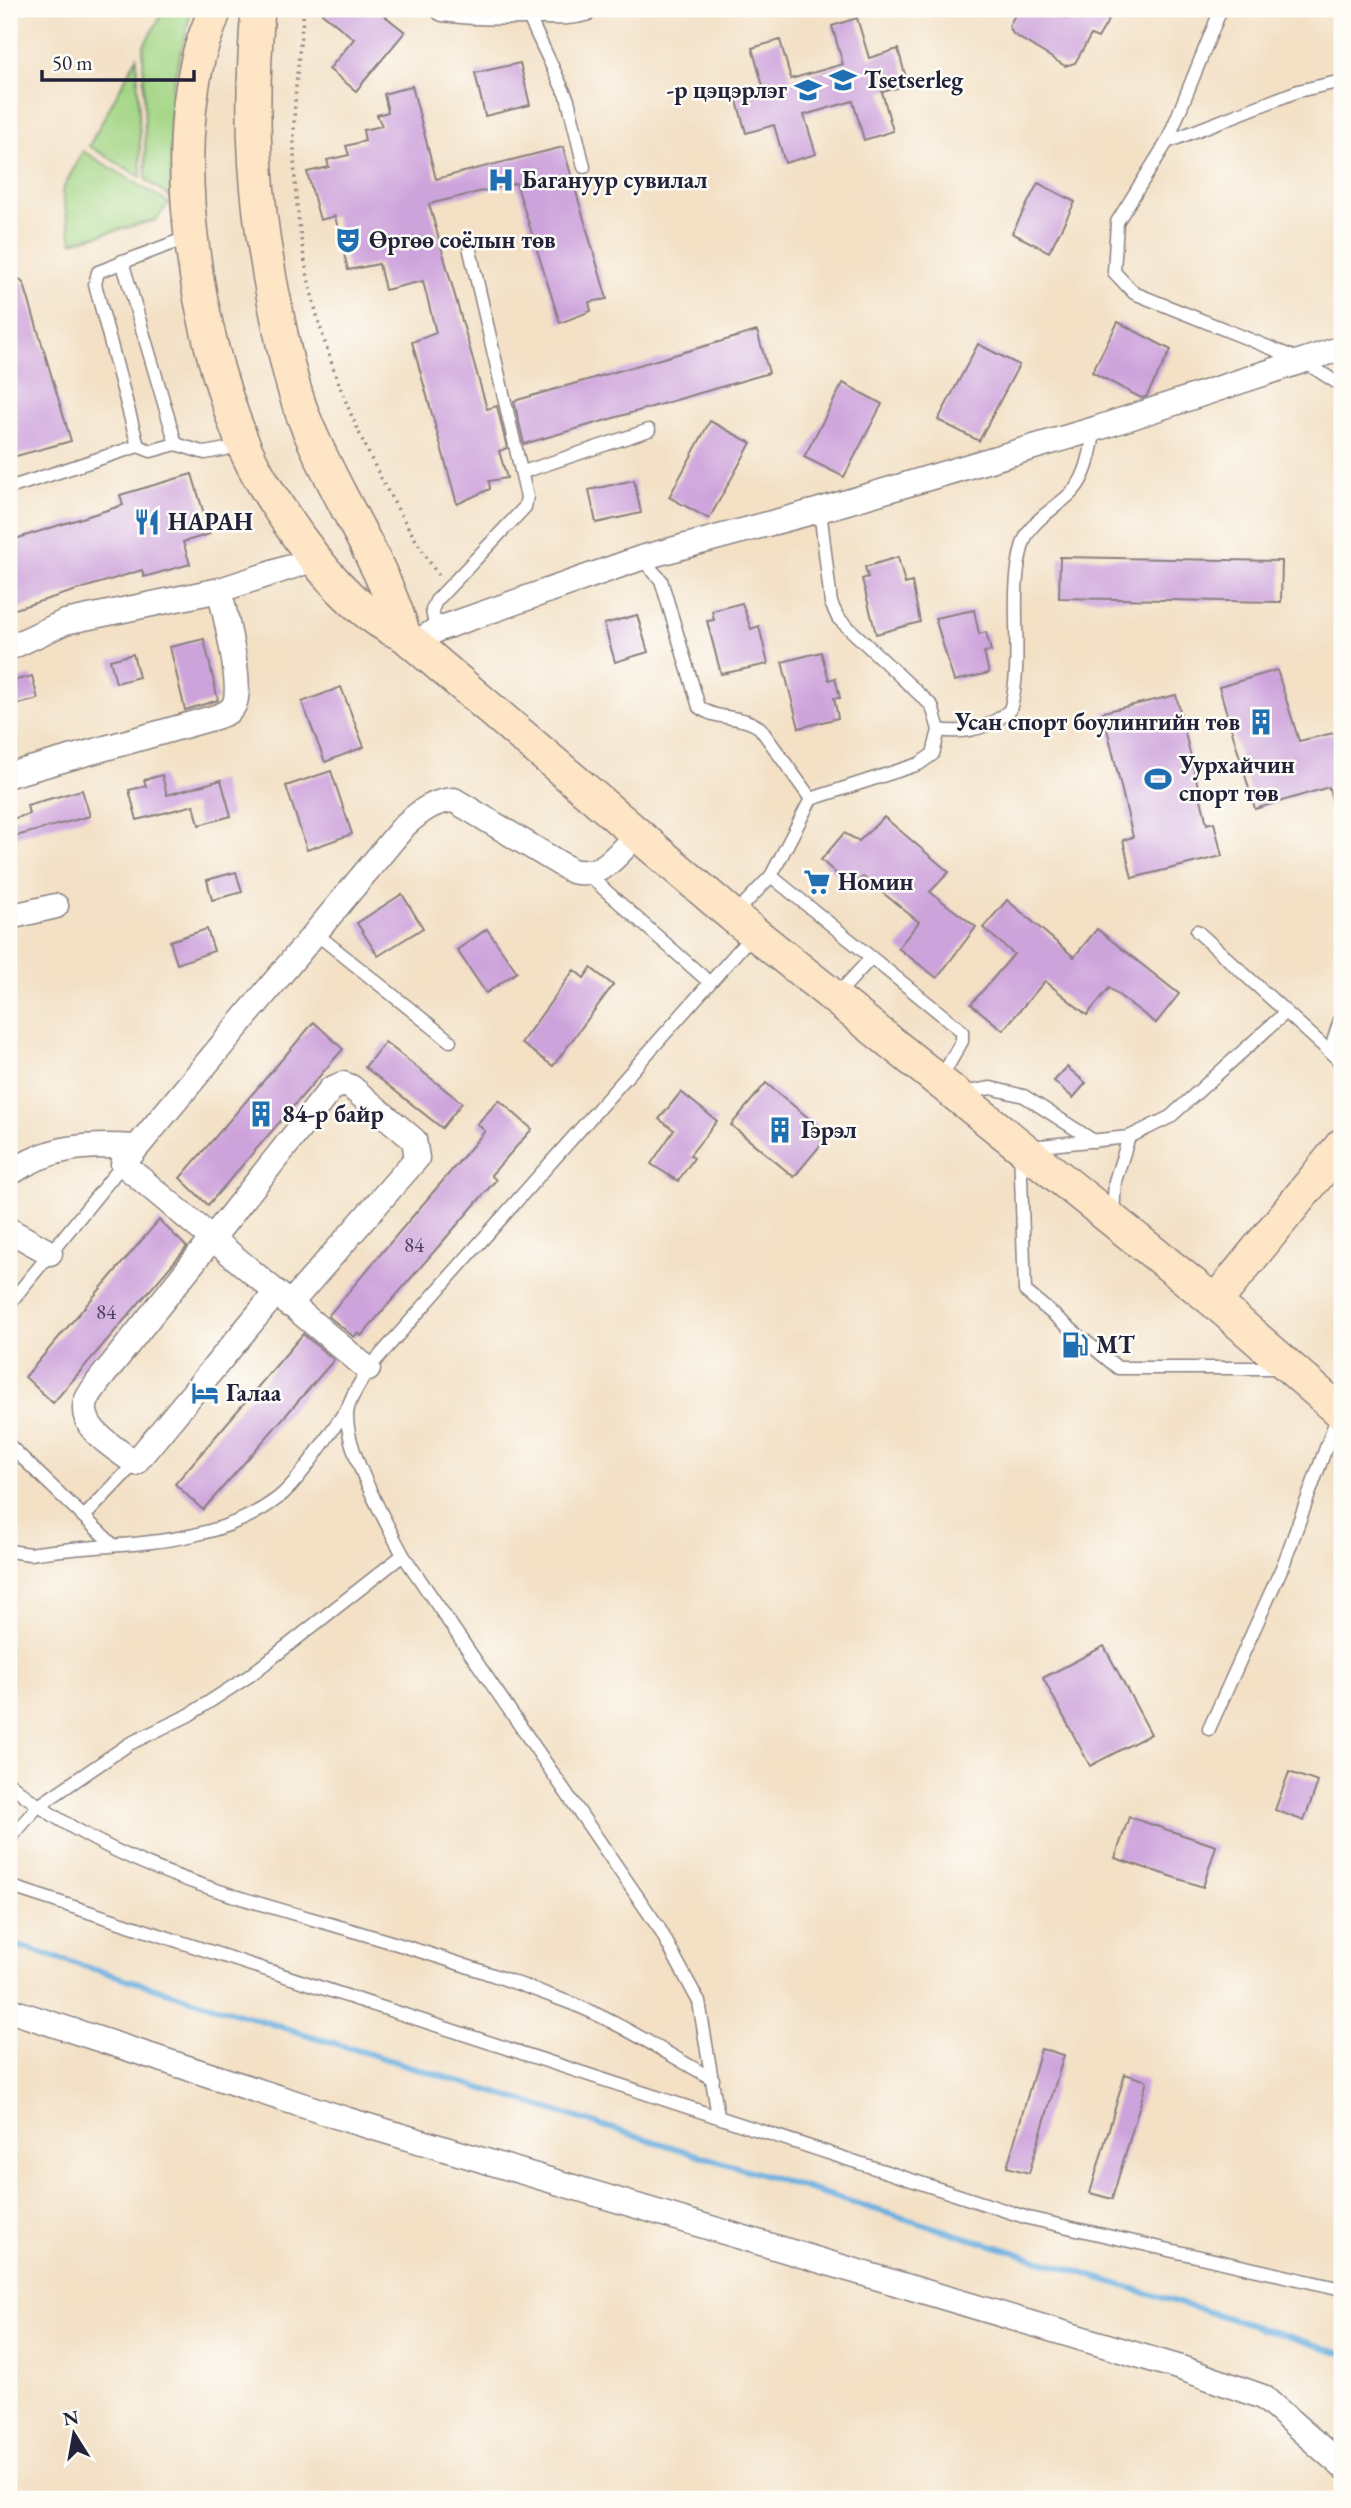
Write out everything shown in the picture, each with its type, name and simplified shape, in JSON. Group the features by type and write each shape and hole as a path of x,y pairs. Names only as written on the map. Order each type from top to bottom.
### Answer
{"main road":[{"path":"215,9 198,58 190,115 188,173 192,236 219,372 242,440 259,475 315,559 380,625 418,636"},
{"path":"258,9 252,82 254,180 264,255 283,342 303,415 326,470 393,600 418,636 637,834 744,924 1215,1302 1341,1411"},
{"path":"1215,1302 1342,1145"}],"street":[{"path":"443,9 489,15 526,10 568,14 585,9"},
{"path":"418,636 641,558 820,510 1095,429 1342,348"},
{"path":"9,648 65,622 220,590 315,559"},
{"path":"9,775 216,717 232,709 236,703 236,682 220,590"},
{"path":"129,1156 405,825 438,801 454,800 572,871 588,874 604,868 637,834"},
{"path":"9,917 56,906"},
{"path":"337,1085 351,1087 414,1140 417,1158 282,1299 135,1463 94,1431 86,1417 86,1402 98,1382 210,1238 337,1085"},
{"path":"9,1174 26,1161 59,1149 88,1144 129,1156 210,1238 368,1369"},
{"path":"9,1230 50,1253"},
{"path":"9,2010 348,2120 1181,2368 1264,2398 1342,2466"}],"lane":[{"path":"1221,9 1167,142 1117,222 1114,272 1134,293 1303,361 1342,386"},
{"path":"526,10 568,100 584,167"},
{"path":"1167,142 1297,91 1342,81"},
{"path":"138,446 95,284 98,272 192,236"},
{"path":"418,636 447,589 525,507 523,472 468,242"},
{"path":"122,261 176,444"},
{"path":"939,730 961,733 995,723 1010,710 1015,673 1016,579 1023,541 1036,523 1075,489 1087,465 1095,429"},
{"path":"523,472 649,430"},
{"path":"9,488 138,446 151,451 176,444 205,453 226,449 242,440"},
{"path":"9,1551 30,1554 199,1535 247,1518 280,1496 347,1409 368,1369 709,982 771,876 811,799 919,764 933,754 939,730 932,706 838,618 831,603 820,510"},
{"path":"641,558 662,580 699,707 708,714 749,720 760,728 811,799"},
{"path":"588,874 709,982"},
{"path":"771,876 962,1031 962,1041 946,1088 991,1088 1024,1097 1094,1141"},
{"path":"1197,931 1342,1063"},
{"path":"314,932 450,1041"},
{"path":"835,997 871,958"},
{"path":"1285,1013 1170,1117 1129,1137 1020,1148 1025,1291 1118,1368 1291,1368"},
{"path":"1330,1052 1342,1013"},
{"path":"1113,1221 1115,1181 1129,1137"},
{"path":"9,1304 129,1156"},
{"path":"347,1409 350,1434 369,1493 403,1555 659,1928 699,2002 718,2116"},
{"path":"1209,1729 1284,1563 1341,1411"},
{"path":"9,1445 112,1544"},
{"path":"84,1517 135,1463"},
{"path":"9,1840 37,1807 129,1744 189,1714 249,1676 403,1555"},
{"path":"9,1783 37,1807 118,1853 197,1886 359,1933 575,2005 713,2079"},
{"path":"9,1886 1028,2218 1342,2289"}],"path":[{"path":"304,9 293,145 297,215 308,285 327,356 367,452 401,519 447,589"}],"green space":[{"path":"165,9 192,9 171,92 171,198 146,180 143,47"},
{"path":"137,57 141,177 89,146"},
{"path":"83,151 169,203 156,220 72,242 62,191"}],"building":[{"path":"317,9 376,9 405,32 356,91 329,69 354,39"},
{"path":"1018,9 1051,9 1067,18 1073,9 1115,9 1098,38 1091,35 1075,63 1065,66 1013,34 1009,26"},
{"path":"857,18 869,58 898,49 908,85 882,92 893,131 864,140 853,101 804,115 816,154 785,163 774,125 746,133 735,94 763,86 752,48 780,40 791,79 843,64 832,26"},
{"path":"520,63 530,105 485,116 475,73"},
{"path":"412,86 436,179 563,147 607,299 589,302 591,311 560,323 516,183 429,204 487,409 497,406 507,448 499,451 507,478 489,481 490,489 457,504 412,342 436,333 423,281 385,290 379,264 348,270 335,216 320,220 307,172 329,167 327,160 349,155 346,146 365,141 363,130 382,126 377,115 388,112 384,94"},
{"path":"1038,183 1075,202 1049,252 1012,233"},
{"path":"9,269 24,284 71,441 9,458"},
{"path":"1118,322 1171,350 1146,397 1141,398 1092,372"},
{"path":"757,331 769,373 524,444 514,401"},
{"path":"978,344 1019,365 979,441 938,420"},
{"path":"843,383 882,404 844,477 804,457"},
{"path":"710,421 751,443 709,519 669,497"},
{"path":"192,474 210,534 183,542 190,564 144,577 142,570 9,611 9,541 123,505 120,495"},
{"path":"634,480 641,513 596,523 589,490"},
{"path":"898,557 905,584 912,582 920,622 876,634 862,579 868,577 865,567"},
{"path":"1060,557 1282,561 1281,602 1059,598"},
{"path":"742,603 751,629 759,626 768,664 721,674 707,621 714,620 712,611"},
{"path":"974,610 979,634 986,632 991,651 984,652 989,673 954,681 935,618"},
{"path":"637,615 648,652 615,662 604,624"},
{"path":"204,639 218,700 185,710 170,647"},
{"path":"821,652 829,680 835,678 840,698 834,698 838,718 799,728 782,662"},
{"path":"133,654 139,677 116,683 110,660"},
{"name":"Усан спорт боулингийн төв","path":"1277,670 1299,741 1342,731 1342,818 1336,818 1329,787 1255,809 1219,687"},
{"path":"32,676 38,699 15,705 9,682"},
{"path":"341,687 364,747 325,762 302,702"},
{"path":"1176,695 1207,824 1214,822 1222,856 1132,878 1123,840 1133,837 1103,712"},
{"path":"331,771 352,834 307,850 286,786"},
{"path":"162,775 167,795 221,780 231,816 199,825 194,805 137,820 129,790 146,786 144,780"},
{"path":"82,790 90,816 9,838 9,820 29,814 27,805"},
{"path":"884,817 949,872 930,892 976,927 937,978 898,948 919,922 863,877 851,887 821,860 844,833 859,841"},
{"path":"236,872 242,892 212,900 207,880"},
{"path":"402,894 423,928 378,956 357,923"},
{"path":"1007,900 1074,957 1097,929 1179,994 1156,1023 1109,988 1087,1015 1045,981 1003,1030 971,1004 1014,954 983,928"},
{"path":"207,929 214,951 177,964 170,941"},
{"path":"487,929 517,972 486,993 457,950"},
{"path":"591,968 613,985 553,1066 521,1043 574,970 584,978"},
{"name":"84-р байр","path":"314,1022 343,1049 208,1205 180,1178"},
{"path":"385,1042 462,1103 442,1128 365,1067"},
{"path":"1067,1067 1086,1083 1073,1098 1054,1081"},
{"name":"Гэрэл","path":"766,1083 829,1135 794,1177 731,1125"},
{"path":"681,1092 717,1121 690,1155 694,1158 678,1181 651,1164 674,1130 659,1119"},
{"path":"499,1100 532,1129 491,1175 496,1180 361,1336 358,1333 354,1337 328,1316 485,1131 477,1124"},
{"path":"159,1220 187,1247 53,1403 25,1377"},
{"path":"303,1334 334,1360 203,1510 175,1484"},
{"path":"1104,1646 1151,1734 1090,1766 1043,1678"},
{"path":"1289,1772 1318,1782 1304,1821 1275,1810"},
{"path":"1129,1817 1216,1846 1203,1887 1115,1858"},
{"path":"1041,2049 1064,2055 1029,2173 1007,2167"},
{"path":"1125,2074 1147,2081 1112,2199 1090,2193"}],"waterway":[{"path":"9,1943 1342,2353"}],"place":[{"name":"Tsetserleg","path":"843,80"},
{"name":"-р цэцэрлэг","path":"808,90"},
{"name":"Багануур сувилал","path":"501,180"},
{"name":"Өргөө соёлын төв","path":"348,240"},
{"name":"НАРАН","path":"147,522"},
{"name":"Усан спорт боулингийн төв","path":"1261,722"},
{"name":"Уурхайчин спорт төв","path":"1158,779"},
{"name":"Номин","path":"817,882"},
{"name":"84-р байр","path":"261,1114"},
{"name":"Гэрэл","path":"780,1130"},
{"name":"МТ","path":"1075,1345"},
{"name":"Галаа","path":"205,1393"}]}
